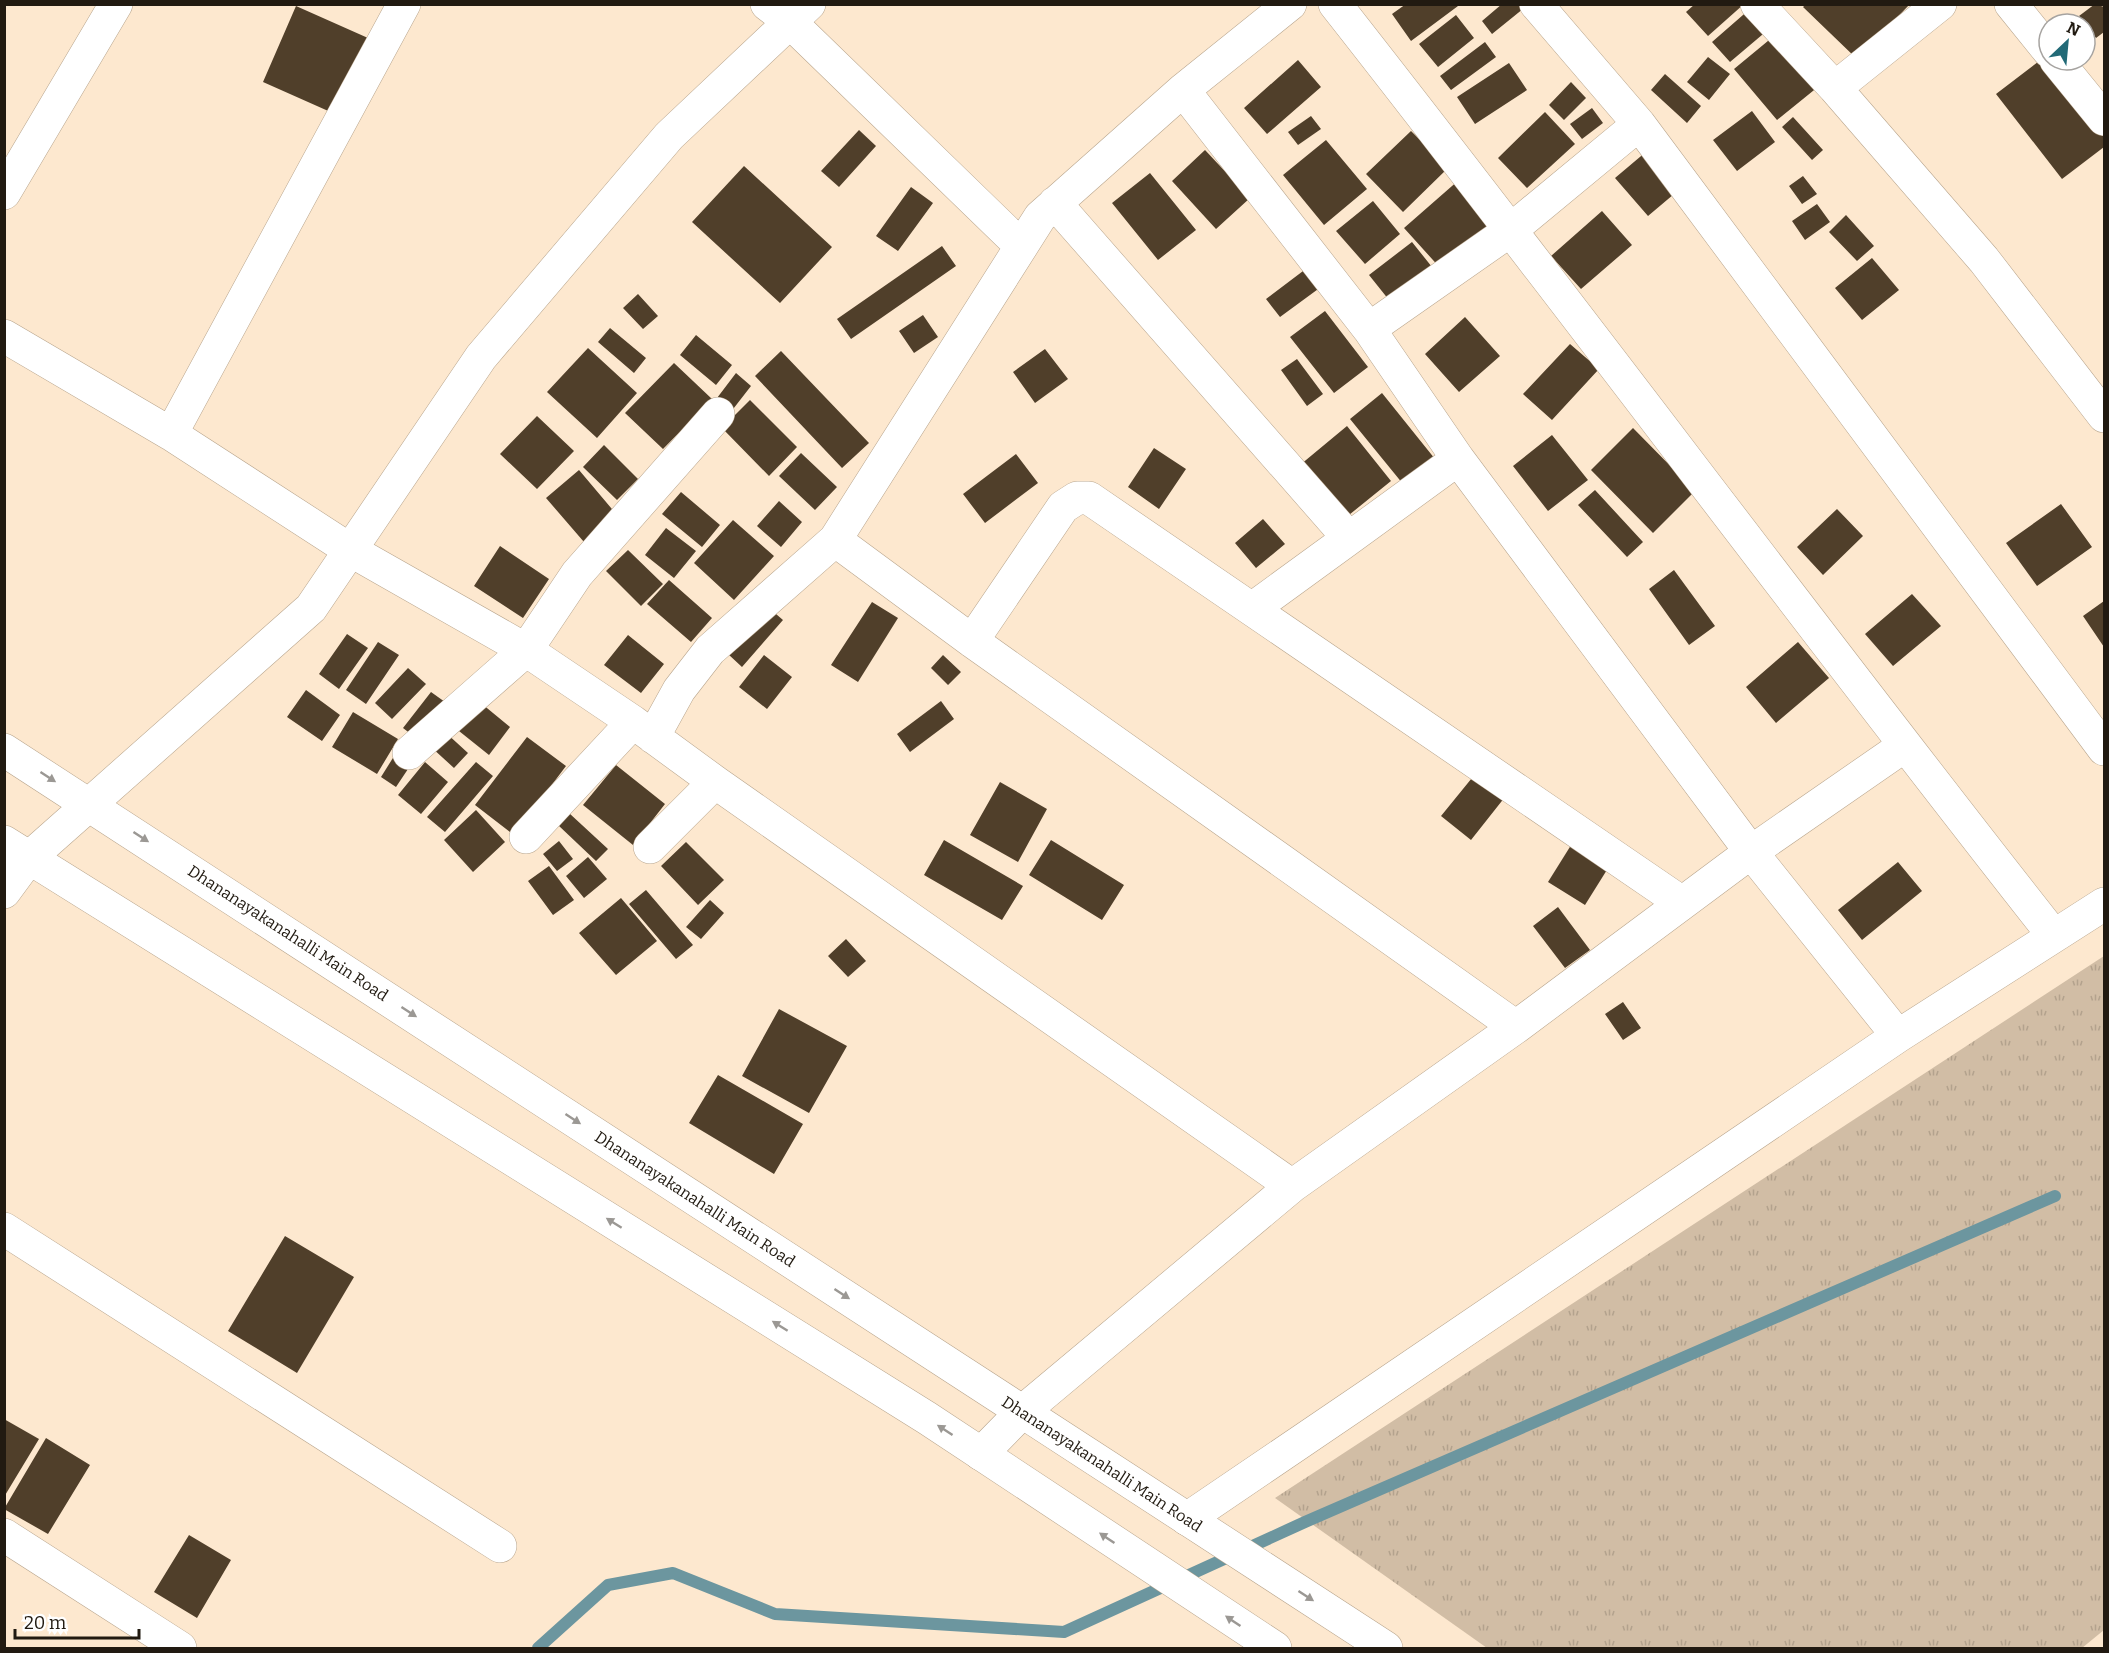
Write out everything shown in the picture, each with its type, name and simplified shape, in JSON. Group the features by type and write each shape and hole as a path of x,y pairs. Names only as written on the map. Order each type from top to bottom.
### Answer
{"street":[{"path":"4,193 116,4"},
{"path":"171,434 404,4"},
{"path":"526,837 643,729 679,690 710,650 835,540 1020,245 1040,217 1183,90 1290,4"},
{"path":"1335,4 1512,229 1904,746 2054,936"},
{"path":"1536,4 1639,124 2104,749"},
{"path":"1757,4 1834,88 1984,260 2104,416"},
{"path":"1834,88 1940,4"},
{"path":"2011,4 2037,36"},
{"path":"4,892 17,850 92,805 311,608 481,357 669,136 789,10 1020,245"},
{"path":"2069,72 2098,98"},
{"path":"1183,90 1369,328 1458,459 1751,852 1898,1036"},
{"path":"1369,328 1512,229 1639,124"},
{"path":"1055,202 1348,537"},
{"path":"4,336 171,434 350,550 526,650 643,729 715,782 1292,1186"},
{"path":"409,753 526,650 584,566 718,414"},
{"path":"1252,609 1458,459"},
{"path":"972,641 1063,507 1077,498 1089,498 1682,903"},
{"path":"835,540 972,641 1516,1027"},
{"path":"981,1454 1022,1412 1292,1186 1516,1027 1751,852 1904,746"},
{"name":"Dhananayakanahalli Main Road","path":"4,750 92,805 1386,1648"},
{"path":"650,847 715,782"},
{"path":"17,850 981,1454 1275,1648"},
{"path":"1188,1519 1898,1036 2104,904"},
{"path":"4,1229 500,1546"},
{"path":"4,1535 180,1648"}],"green space":[{"path":"2104,956 2104,1630 2082,1648 1487,1648 1275,1498"}],"building":[{"path":"1406,4 1457,4 1458,6 1411,41 1392,14"},
{"path":"1502,4 1529,4 1492,34 1482,21"},
{"path":"1695,4 1744,4 1708,36 1686,12"},
{"path":"1806,4 1910,4 1857,59 1803,7"},
{"path":"2095,4 2104,7 2104,32 2097,37 2097,12 2084,12"},
{"path":"296,6 368,38 335,114 263,82"},
{"path":"1751,8 1769,29 1730,62 1712,42"},
{"path":"1456,15 1474,38 1438,67 1419,44"},
{"path":"1780,31 1824,82 1777,120 1734,69"},
{"path":"1485,42 1496,57 1451,90 1440,76"},
{"path":"1708,57 1730,74 1709,100 1687,82"},
{"path":"1298,60 1321,87 1267,134 1244,108"},
{"path":"1509,63 1527,90 1475,124 1457,97"},
{"path":"2037,63 2037,72 2060,72 2104,131 2104,147 2062,179 1996,94"},
{"path":"1665,74 1701,106 1687,123 1651,90"},
{"path":"1571,82 1586,98 1564,120 1549,105"},
{"path":"1592,108 1603,123 1582,139 1570,124"},
{"path":"1752,111 1775,142 1737,171 1713,140"},
{"path":"1545,112 1575,144 1527,188 1498,158"},
{"path":"1311,116 1321,129 1298,145 1288,132"},
{"path":"1793,117 1823,150 1812,160 1782,127"},
{"path":"859,130 876,146 839,187 821,171"},
{"path":"1411,131 1448,168 1403,212 1366,174"},
{"path":"1326,140 1367,189 1324,225 1283,175"},
{"path":"1205,150 1250,198 1216,229 1172,181"},
{"path":"1647,151 1680,189 1648,216 1615,178"},
{"path":"744,166 832,247 780,303 692,222"},
{"path":"1150,173 1196,230 1158,260 1112,203"},
{"path":"1803,176 1817,194 1802,204 1789,186"},
{"path":"1460,179 1497,221 1442,270 1404,228"},
{"path":"911,187 933,203 898,251 876,236"},
{"path":"1373,201 1400,234 1365,264 1336,231"},
{"path":"1817,204 1830,222 1805,240 1792,221"},
{"path":"1602,211 1632,245 1581,289 1551,256"},
{"path":"1846,215 1874,246 1857,261 1829,232"},
{"path":"1412,242 1436,272 1393,305 1369,275"},
{"path":"942,246 956,266 851,339 837,319"},
{"path":"1872,258 1899,290 1862,320 1835,288"},
{"path":"1311,265 1325,284 1280,317 1266,299"},
{"path":"638,294 658,316 643,329 623,308"},
{"path":"1325,311 1368,367 1334,393 1290,337"},
{"path":"923,315 938,337 914,353 899,331"},
{"path":"1465,317 1500,356 1459,392 1425,354"},
{"path":"610,328 646,358 634,373 598,342"},
{"path":"696,335 732,365 716,385 680,355"},
{"path":"1570,344 1599,369 1552,420 1523,394"},
{"path":"588,348 637,393 597,438 547,392"},
{"path":"1045,349 1068,379 1035,403 1013,372"},
{"path":"781,351 869,443 842,468 755,376"},
{"path":"1297,359 1323,394 1307,406 1281,370"},
{"path":"674,363 712,399 663,449 625,413"},
{"path":"736,373 751,386 730,413 714,402"},
{"path":"1382,393 1435,459 1403,484 1350,419"},
{"path":"750,400 797,447 769,476 722,428"},
{"path":"537,416 574,451 537,489 500,454"},
{"path":"1347,426 1391,481 1344,519 1300,465"},
{"path":"1633,428 1695,491 1653,533 1591,470"},
{"path":"1552,435 1588,480 1548,511 1513,466"},
{"path":"604,445 638,479 617,500 583,467"},
{"path":"1154,448 1186,469 1159,509 1128,487"},
{"path":"801,453 837,487 815,510 779,476"},
{"path":"1016,454 1038,483 985,523 963,494"},
{"path":"579,470 617,515 584,542 546,498"},
{"path":"1595,490 1643,542 1627,557 1578,505"},
{"path":"681,492 720,525 702,547 662,514"},
{"path":"779,501 802,522 781,547 757,526"},
{"path":"2061,504 2092,547 2037,586 2006,543"},
{"path":"1837,509 1863,536 1823,575 1797,547"},
{"path":"1263,519 1285,544 1256,568 1235,543"},
{"path":"733,520 774,556 734,600 694,563"},
{"path":"666,528 696,551 674,578 645,555"},
{"path":"500,546 549,579 523,618 474,586"},
{"path":"628,550 663,584 641,606 606,571"},
{"path":"1674,570 1715,626 1689,645 1649,589"},
{"path":"669,580 712,618 691,642 647,604"},
{"path":"1912,594 1941,626 1893,666 1865,634"},
{"path":"2104,601 2104,647 2083,616"},
{"path":"872,602 898,618 858,682 831,665"},
{"path":"769,608 783,620 742,667 728,654"},
{"path":"347,634 368,648 339,689 319,674"},
{"path":"628,635 664,664 641,693 604,665"},
{"path":"378,642 399,655 366,704 346,690"},
{"path":"1798,642 1829,678 1776,723 1746,687"},
{"path":"764,655 792,677 767,709 739,687"},
{"path":"943,655 961,672 948,685 931,668"},
{"path":"408,668 426,684 392,719 375,703"},
{"path":"306,690 340,715 322,741 287,717"},
{"path":"431,692 445,702 416,738 403,728"},
{"path":"476,699 510,727 489,755 454,727"},
{"path":"941,701 954,719 910,752 897,734"},
{"path":"353,712 398,739 377,774 332,747"},
{"path":"445,732 468,753 454,768 431,747"},
{"path":"527,737 566,766 514,835 475,805"},
{"path":"396,753 412,763 396,787 381,777"},
{"path":"425,762 448,782 421,814 398,795"},
{"path":"476,762 493,776 445,832 427,817"},
{"path":"616,765 665,804 633,845 583,805"},
{"path":"1476,773 1505,797 1471,840 1441,816"},
{"path":"1000,782 1047,809 1018,862 970,835"},
{"path":"476,810 505,842 473,872 444,840"},
{"path":"569,813 608,849 596,861 558,825"},
{"path":"944,840 1023,886 1002,920 924,875"},
{"path":"1051,840 1124,885 1102,920 1029,875"},
{"path":"559,841 573,859 557,871 543,854"},
{"path":"686,842 724,880 698,905 661,866"},
{"path":"1573,842 1610,865 1585,905 1548,882"},
{"path":"588,857 607,879 584,898 566,876"},
{"path":"1898,862 1922,891 1862,940 1838,910"},
{"path":"549,866 574,900 553,915 528,881"},
{"path":"646,890 693,945 676,959 629,904"},
{"path":"621,898 657,941 616,975 579,933"},
{"path":"710,900 724,913 701,939 686,927"},
{"path":"1558,907 1590,950 1565,968 1533,926"},
{"path":"846,939 866,961 848,977 828,956"},
{"path":"1623,1002 1641,1028 1623,1040 1605,1014"},
{"path":"779,1009 847,1046 809,1113 742,1076"},
{"path":"718,1075 803,1124 774,1174 689,1123"},
{"path":"285,1236 354,1277 297,1373 228,1331"},
{"path":"4,1419 39,1439 4,1497"},
{"path":"46,1438 90,1465 48,1534 4,1509"},
{"path":"189,1535 231,1560 197,1618 154,1592"}],"waterway":[{"path":"538,1648 608,1585 673,1573 775,1614 1064,1632 1305,1522 2055,1196"}]}
